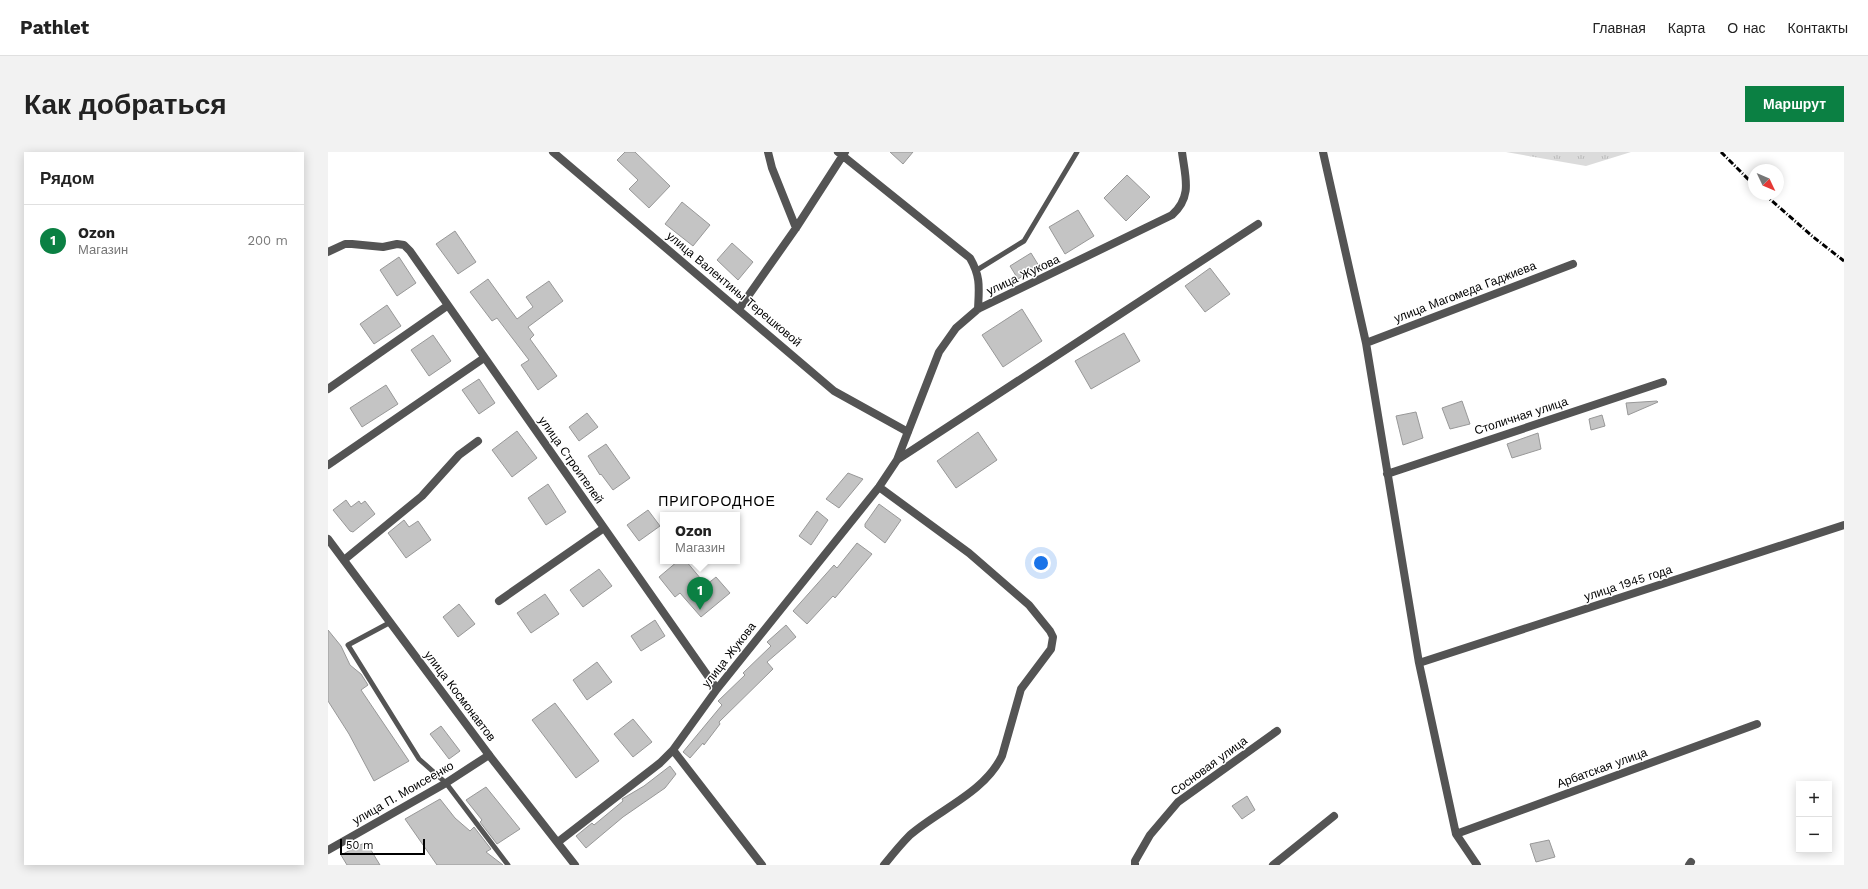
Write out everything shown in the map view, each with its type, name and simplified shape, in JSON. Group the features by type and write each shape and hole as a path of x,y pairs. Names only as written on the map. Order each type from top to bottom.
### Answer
{"street":[{"name":"улица Валентины Терешковой","path":"553,152 834,391 908,432"},
{"path":"768,152 772,168 796,228"},
{"name":"улица Жукова","path":"558,842 660,763 673,750 717,689 879,487 898,460 939,352 956,328 978,309 1172,215 1180,207 1186,189 1182,152"},
{"path":"1323,152 1366,343 1419,663 1456,834 1477,865"},
{"path":"739,309 796,228 842,153 970,258 977,270 980,283 978,309"},
{"name":"улица Жукова","path":"898,460 1258,224"},
{"name":"улица Строителей","path":"328,252 344,244 383,247 397,244 404,245 410,251 447,306 717,689"},
{"name":"улица Магомеда Гаджиева","path":"1366,343 1573,264"},
{"path":"328,389 447,306"},
{"path":"328,465 484,358"},
{"name":"Столичная улица","path":"1387,474 1663,382"},
{"path":"344,560 422,496 459,455 478,441"},
{"path":"879,487 969,553 1029,605 1050,631 1053,643 1051,649 1021,689 1002,756 997,766 981,783 910,835 884,865"},
{"name":"улица 1945 года","path":"1419,663 1844,525"},
{"path":"499,601 604,528"},
{"name":"улица Космонавтов","path":"328,539 489,754 575,865"},
{"name":"Арбатская улица","path":"1456,834 1757,724"},
{"name":"Сосновая улица","path":"1135,865 1135,861 1150,835 1178,802 1276,731"},
{"path":"673,750 762,865"},
{"name":"улица П. Моисеенко","path":"328,850 446,783 489,754"},
{"path":"1273,865 1334,816"}],"lane":[{"path":"977,270 1024,241 1077,152"},
{"path":"389,622 348,645 419,759 446,783 508,865"}],"green space":[{"path":"1506,152 1631,152 1586,166"}],"building":[{"path":"625,152 635,152 670,186 649,208 629,189 638,180 617,160"},
{"path":"890,152 913,152 903,164"},
{"path":"1127,175 1150,197 1126,221 1104,198"},
{"path":"682,202 710,225 693,246 665,224"},
{"path":"1078,210 1094,236 1065,254 1049,227"},
{"path":"455,231 476,262 458,274 436,244"},
{"path":"732,243 753,262 738,280 717,260"},
{"path":"1031,253 1039,266 1018,279 1010,266"},
{"path":"399,257 416,283 397,296 380,270"},
{"path":"1210,268 1230,294 1205,312 1185,286"},
{"path":"488,279 517,319 533,307 526,297 549,281 563,301 528,327 534,335 530,339 557,376 538,390 521,365 529,360 497,318 492,321 470,292"},
{"path":"387,305 401,326 374,344 360,324"},
{"path":"1022,309 1042,341 1003,367 982,335"},
{"path":"1124,333 1140,361 1091,389 1075,361"},
{"path":"433,335 451,361 429,376 411,350"},
{"path":"479,379 495,403 479,414 462,390"},
{"path":"386,385 398,404 362,427 350,408"},
{"path":"1462,401 1470,424 1450,429 1442,408"},
{"path":"1658,402 1628,415 1626,403"},
{"path":"1416,412 1423,438 1403,445 1396,416"},
{"path":"587,413 598,427 579,441 569,427"},
{"path":"1602,415 1605,426 1591,430 1589,419"},
{"path":"517,431 537,458 512,477 492,450"},
{"path":"978,432 997,460 956,488 937,461"},
{"path":"1538,433 1541,449 1512,458 1507,444"},
{"path":"606,444 630,478 613,490 601,474 600,475 588,456"},
{"path":"848,473 863,479 839,508 826,499"},
{"path":"548,484 566,512 546,525 528,498"},
{"path":"346,500 351,507 359,501 361,504 365,501 375,514 353,532 350,531 333,510"},
{"path":"879,504 901,520 885,543 865,527 865,524"},
{"path":"648,510 660,526 639,541 627,525"},
{"path":"817,511 828,520 811,545 799,536"},
{"path":"404,520 409,527 418,521 431,540 406,558 388,533"},
{"path":"857,543 872,554 835,598 833,596 807,624 793,611 834,565 837,568"},
{"path":"674,564 688,564 706,585 716,577 730,593 701,617 680,593 675,597 659,577"},
{"path":"599,569 612,586 583,607 570,590"},
{"path":"545,594 559,614 531,633 517,613"},
{"path":"459,604 475,624 458,637 443,617"},
{"path":"655,620 665,636 641,651 631,636"},
{"path":"786,625 796,637 767,662 773,669 719,722 720,724 704,745 703,743 690,758 683,752 722,705 718,701 745,675 743,673 771,646 767,642"},
{"path":"328,630 341,646 350,665 361,674 368,685 361,690 409,761 374,781 349,734 328,701"},
{"path":"597,662 612,682 587,700 573,680"},
{"path":"555,703 599,761 576,778 532,720"},
{"path":"633,719 652,742 633,757 614,734"},
{"path":"441,726 460,751 449,759 430,734"},
{"path":"670,766 676,774 665,788 623,817 586,848 576,836 592,823 594,825 623,801 622,799 644,786"},
{"path":"486,787 520,829 497,844 480,822 482,820 466,800"},
{"path":"1247,796 1255,810 1242,819 1232,806"},
{"path":"440,799 455,818 470,831 474,827 491,849 486,852 503,865 437,865 405,819"},
{"path":"1549,840 1555,857 1536,862 1530,844"},
{"path":"366,842 380,865 347,865 341,855"}],"railway":[{"path":"1721,152 1748,179"},
{"path":"1771,200 1812,236 1844,261"}],"place":[{"name":"Ozon","path":"700,610"}],"district":[{"name":"ПРИГОРОДНОЕ","path":"717,501"}]}
